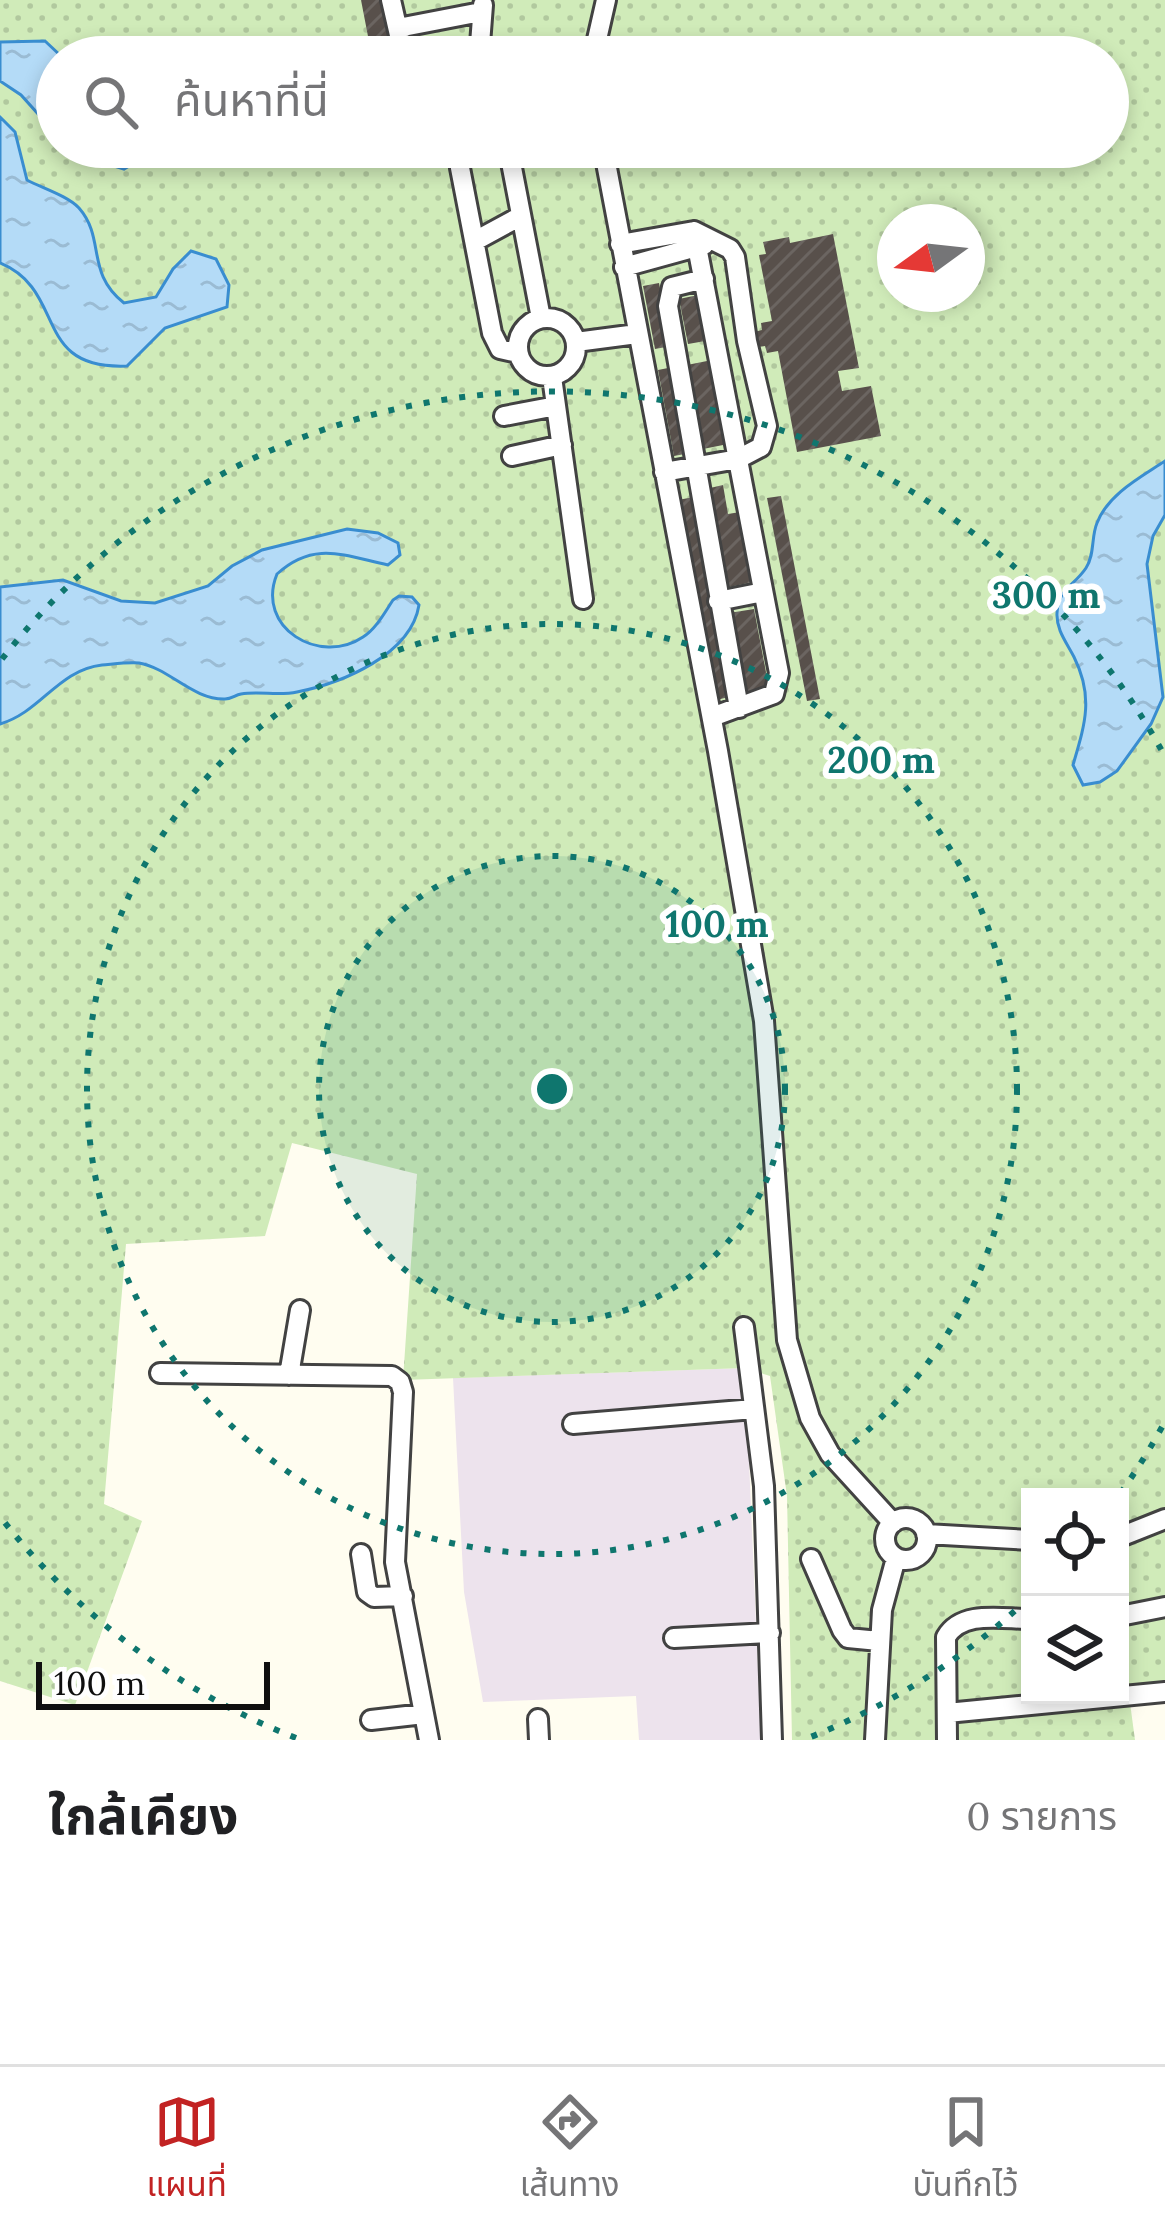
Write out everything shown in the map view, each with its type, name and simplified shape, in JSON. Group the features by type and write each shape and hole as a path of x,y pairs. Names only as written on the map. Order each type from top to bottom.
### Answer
{"street":[{"path":"392,0 400,36"},
{"path":"598,36 606,0"},
{"path":"398,28 482,6 480,36"},
{"path":"460,168 492,333 500,349 518,353"},
{"path":"512,168 541,318"},
{"path":"607,168 712,717 764,1021 787,1340 810,1418 830,1454 893,1523"},
{"path":"475,241 521,216"},
{"path":"620,244 701,240 730,249 735,257 766,425 761,447 738,458 664,472"},
{"path":"624,267 701,240"},
{"path":"701,240 704,278 779,673 778,688 761,701 712,717"},
{"path":"704,278 681,283 668,294 694,465 740,708"},
{"path":"541,318 556,319 569,328 576,342 566,370 552,376 537,376 524,367 518,353 518,338 527,325 541,318"},
{"path":"576,342 637,334"},
{"path":"717,347 747,341"},
{"path":"552,376 584,599"},
{"path":"504,416 556,406"},
{"path":"512,456 562,445"},
{"path":"718,601 764,592"},
{"path":"289,1375 300,1310"},
{"path":"744,1327 764,1486 772,1740"},
{"path":"160,1373 392,1376 400,1382 394,1541 429,1740"},
{"path":"573,1424 754,1409"},
{"path":"893,1523 913,1520 926,1534 1021,1539"},
{"path":"1129,1534 1164,1522"},
{"path":"874,1740 882,1610 896,1558 885,1541 893,1523"},
{"path":"896,1558 916,1558 925,1547 926,1534"},
{"path":"361,1554 367,1592 374,1597 403,1596"},
{"path":"811,1559 848,1638 879,1641"},
{"path":"1129,1614 1165,1606"},
{"path":"946,1740 946,1637 953,1625 964,1619 1021,1619"},
{"path":"674,1639 770,1633"},
{"path":"947,1713 1165,1692"},
{"path":"371,1720 424,1714"},
{"path":"538,1719 539,1740"}],"shaded area":[{"path":"745,1368 761,1740 639,1740 636,1696 483,1702 464,1592 453,1378"}],"green space":[{"path":"0,0 1165,0 1165,1681 1129,1688 1129,1488 1021,1488 1021,1704 1129,1704 1129,1695 1135,1740 792,1740 787,1496 770,1376 745,1368 403,1380 417,1174 292,1143 265,1236 126,1244 104,1504 142,1521 75,1705 0,1681"}],"water":[{"path":"36,41 36,112 0,81 0,42"},
{"path":"0,117 15,132 27,180 68,200 87,220 104,279 124,303 156,297 191,251 216,259 229,285 227,307 165,328 127,366 97,364 76,356 63,343 35,291 0,263"},
{"path":"1165,461 1165,515 1153,536 1147,564 1163,697 1151,724 1117,771 1100,782 1083,785 1073,765 1086,698 1080,671 1058,625 1058,605 1089,563 1095,528 1109,503"},
{"path":"347,529 378,533 398,543 400,555 388,565 330,553 304,557 277,574 275,611 296,637 328,647 363,637 393,600 412,597 419,605 413,623 372,664 297,692 248,693 225,699 202,694 150,666 102,665 73,675 0,724 0,587 63,580 121,601 155,603 208,586 262,550"}],"building":[{"path":"361,0 390,0 397,36 368,36"},
{"path":"833,234 859,368 838,371 842,391 871,386 881,436 797,452 778,351 767,353 765,346 757,347 754,332 762,330 761,323 772,321 759,255 766,254 763,242 789,237 790,243"},
{"path":"659,283 671,346 655,349 643,286"},
{"path":"703,294 711,340 688,344 679,299"},
{"path":"712,360 728,444 703,449 687,365"},
{"path":"673,367 690,453 674,456 658,370"},
{"path":"723,485 728,514 740,512 753,582 729,587 710,488"},
{"path":"781,496 820,699 807,701 767,498"},
{"path":"694,497 732,696 717,700 678,500"},
{"path":"754,609 769,688 745,692 729,613"}]}
